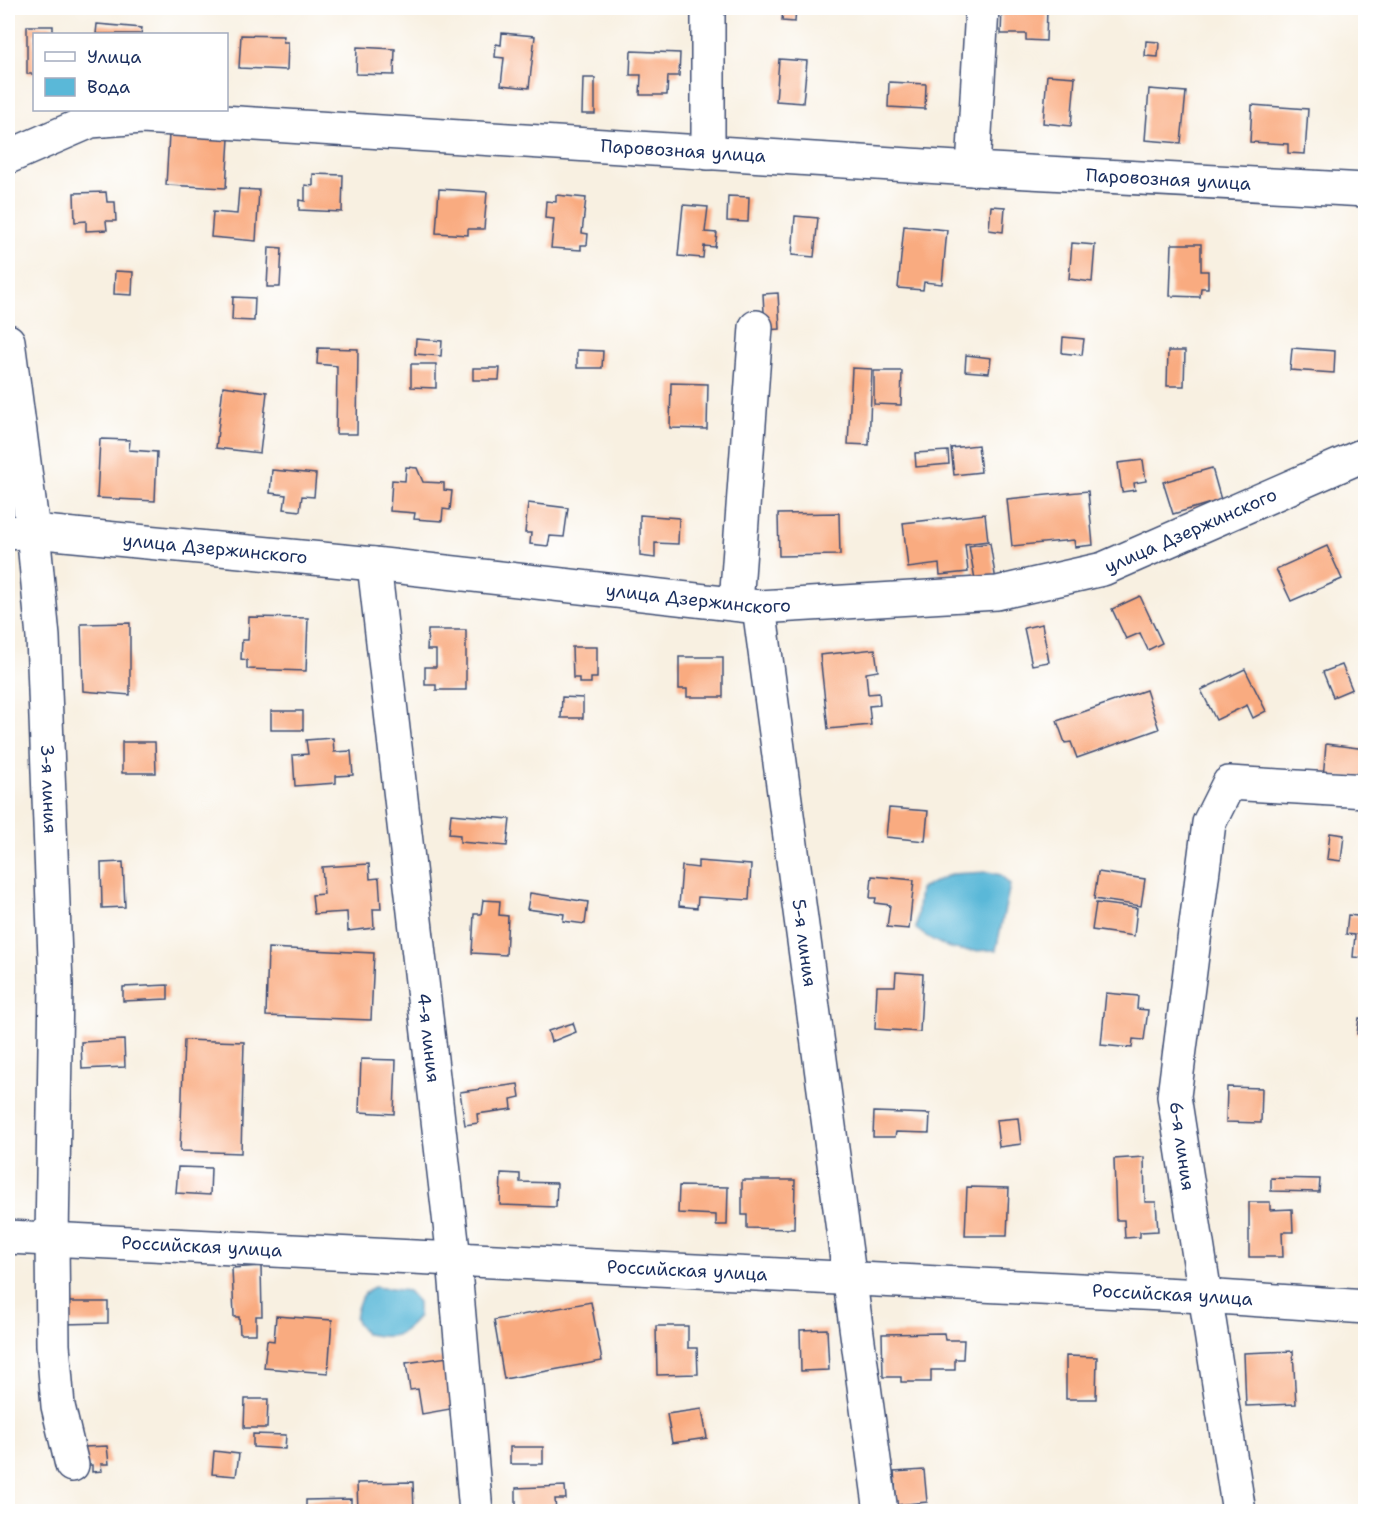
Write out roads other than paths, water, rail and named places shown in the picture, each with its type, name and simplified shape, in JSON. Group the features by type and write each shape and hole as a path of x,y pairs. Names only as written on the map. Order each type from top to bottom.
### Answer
{"street":[{"path":"708,8 708,153"},
{"path":"973,169 982,8"},
{"name":"Паровозная улица","path":"8,158 91,121 142,117 973,169 1365,190"},
{"name":"5-я линия","path":"756,327 747,605 881,1512"},
{"name":"3-я линия","path":"8,340 20,532 43,637 56,985 52,1239 53,1345 57,1396 72,1465"},
{"name":"улица Дзержинского","path":"20,532 374,564 747,605 997,593 1103,568 1365,454"},
{"name":"4-я линия","path":"374,564 454,1259 476,1512"},
{"name":"6-я линия","path":"1239,1512 1203,1296 1174,1096 1209,823 1229,783 1365,791"},
{"name":"Российская улица","path":"8,1237 1203,1296 1365,1307"}],"water":[{"path":"988,872 1001,875 1010,885 996,950 954,949 916,929 920,889 951,874"},
{"path":"374,1287 408,1291 418,1302 418,1317 406,1330 389,1336 365,1334 355,1319 358,1304 363,1296"}]}
